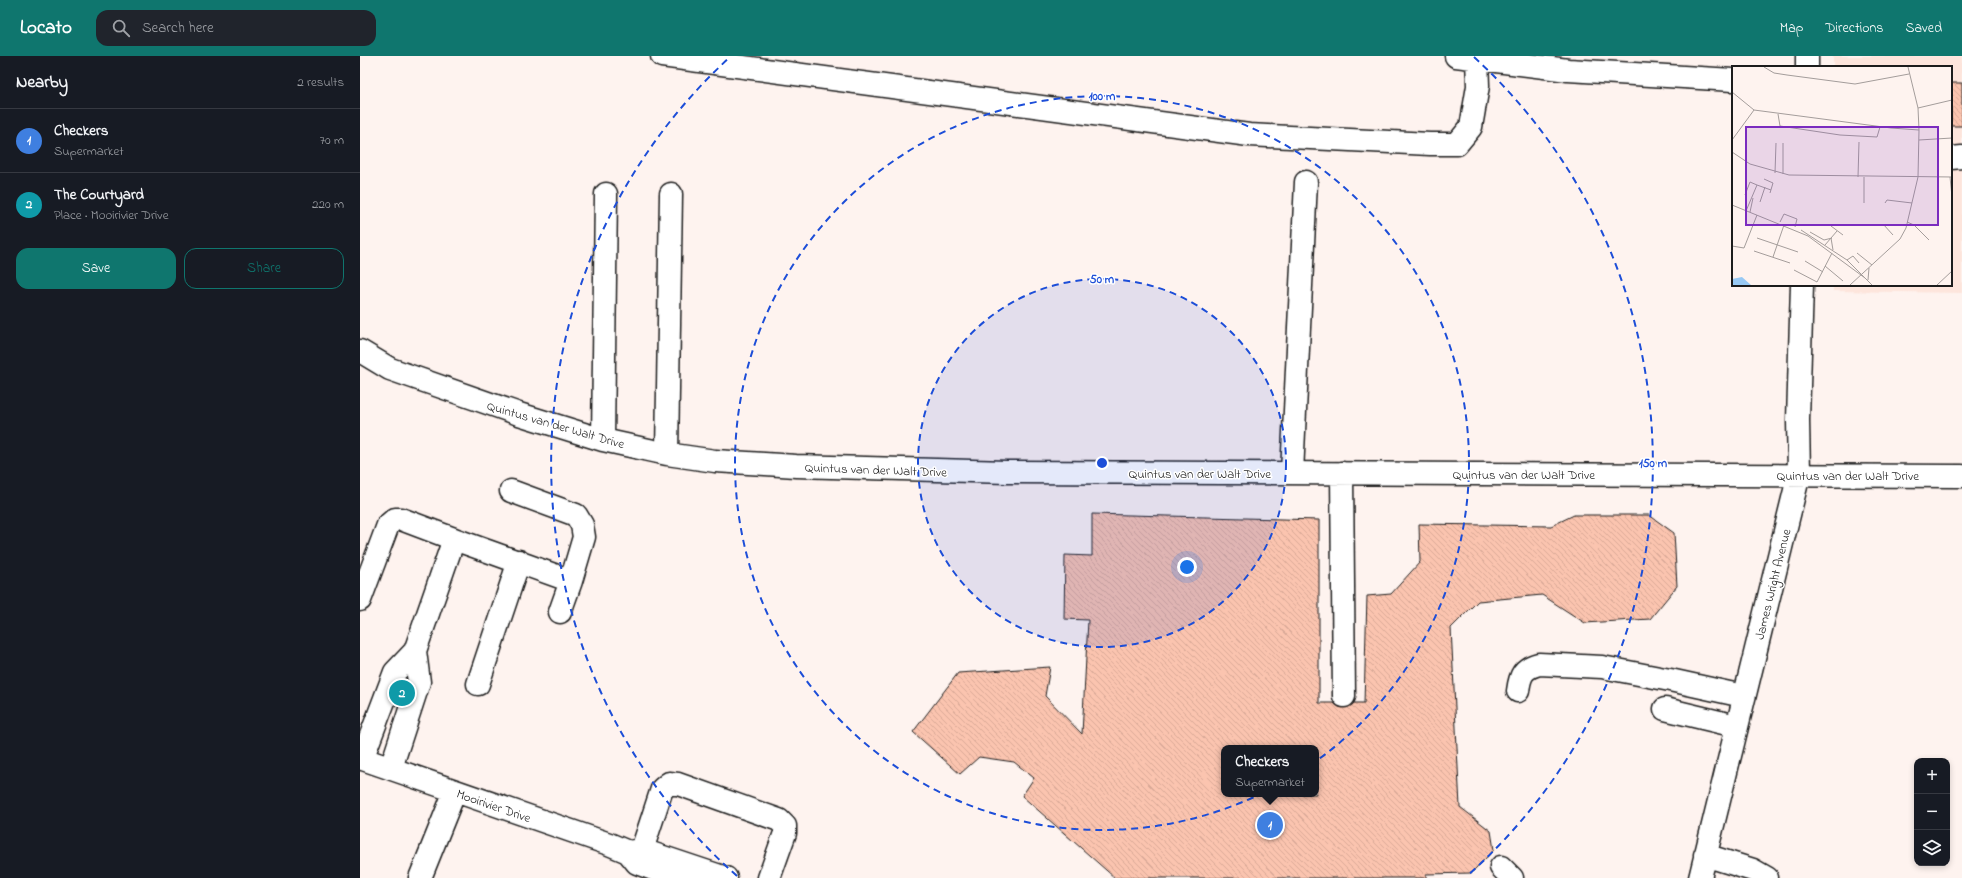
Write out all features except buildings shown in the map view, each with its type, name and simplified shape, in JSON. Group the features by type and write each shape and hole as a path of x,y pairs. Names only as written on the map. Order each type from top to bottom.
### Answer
{"street":[{"path":"662,56 1249,135 1430,144 1457,144 1471,128 1478,86 1477,59"},
{"path":"1456,56 1568,70 1732,80"},
{"path":"1807,56 1808,66"},
{"path":"1952,158 1962,157"},
{"path":"1292,473 1306,182"},
{"path":"602,440 606,194"},
{"path":"667,454 671,194"},
{"name":"James Wright Avenue","path":"1700,878 1736,726 1799,474 1798,420 1802,286"},
{"name":"Quintus van der Walt Drive","path":"360,351 390,369 432,385 602,440 667,454 715,461 812,467 1007,472 1799,474 1962,476"},
{"path":"1342,473 1344,696"},
{"path":"511,491 576,516 582,525 584,537 560,612"},
{"path":"360,600 388,525 395,519 401,519 571,581"},
{"path":"361,758 396,672 415,651 454,539"},
{"path":"478,684 519,562"},
{"path":"391,768 419,682 415,651"},
{"path":"1518,691 1519,678 1524,671 1531,666 1539,664 1602,667 1744,696"},
{"path":"1665,709 1736,726"},
{"name":"Mooirivier Drive","path":"361,758 455,792 635,851 637,863 676,874 726,878"},
{"path":"635,851 662,789 669,783 678,784 779,820 784,826 785,833 770,878"},
{"path":"420,878 455,792"},
{"path":"1705,855 1753,870 1767,878"}],"shaded area":[{"path":"1833,56 1962,56 1962,293 1833,291 1833,286 1952,286 1952,66 1833,66"}],"place":[{"name":"The Courtyard","path":"402,693"},
{"name":"Checkers","path":"1270,825"}]}
